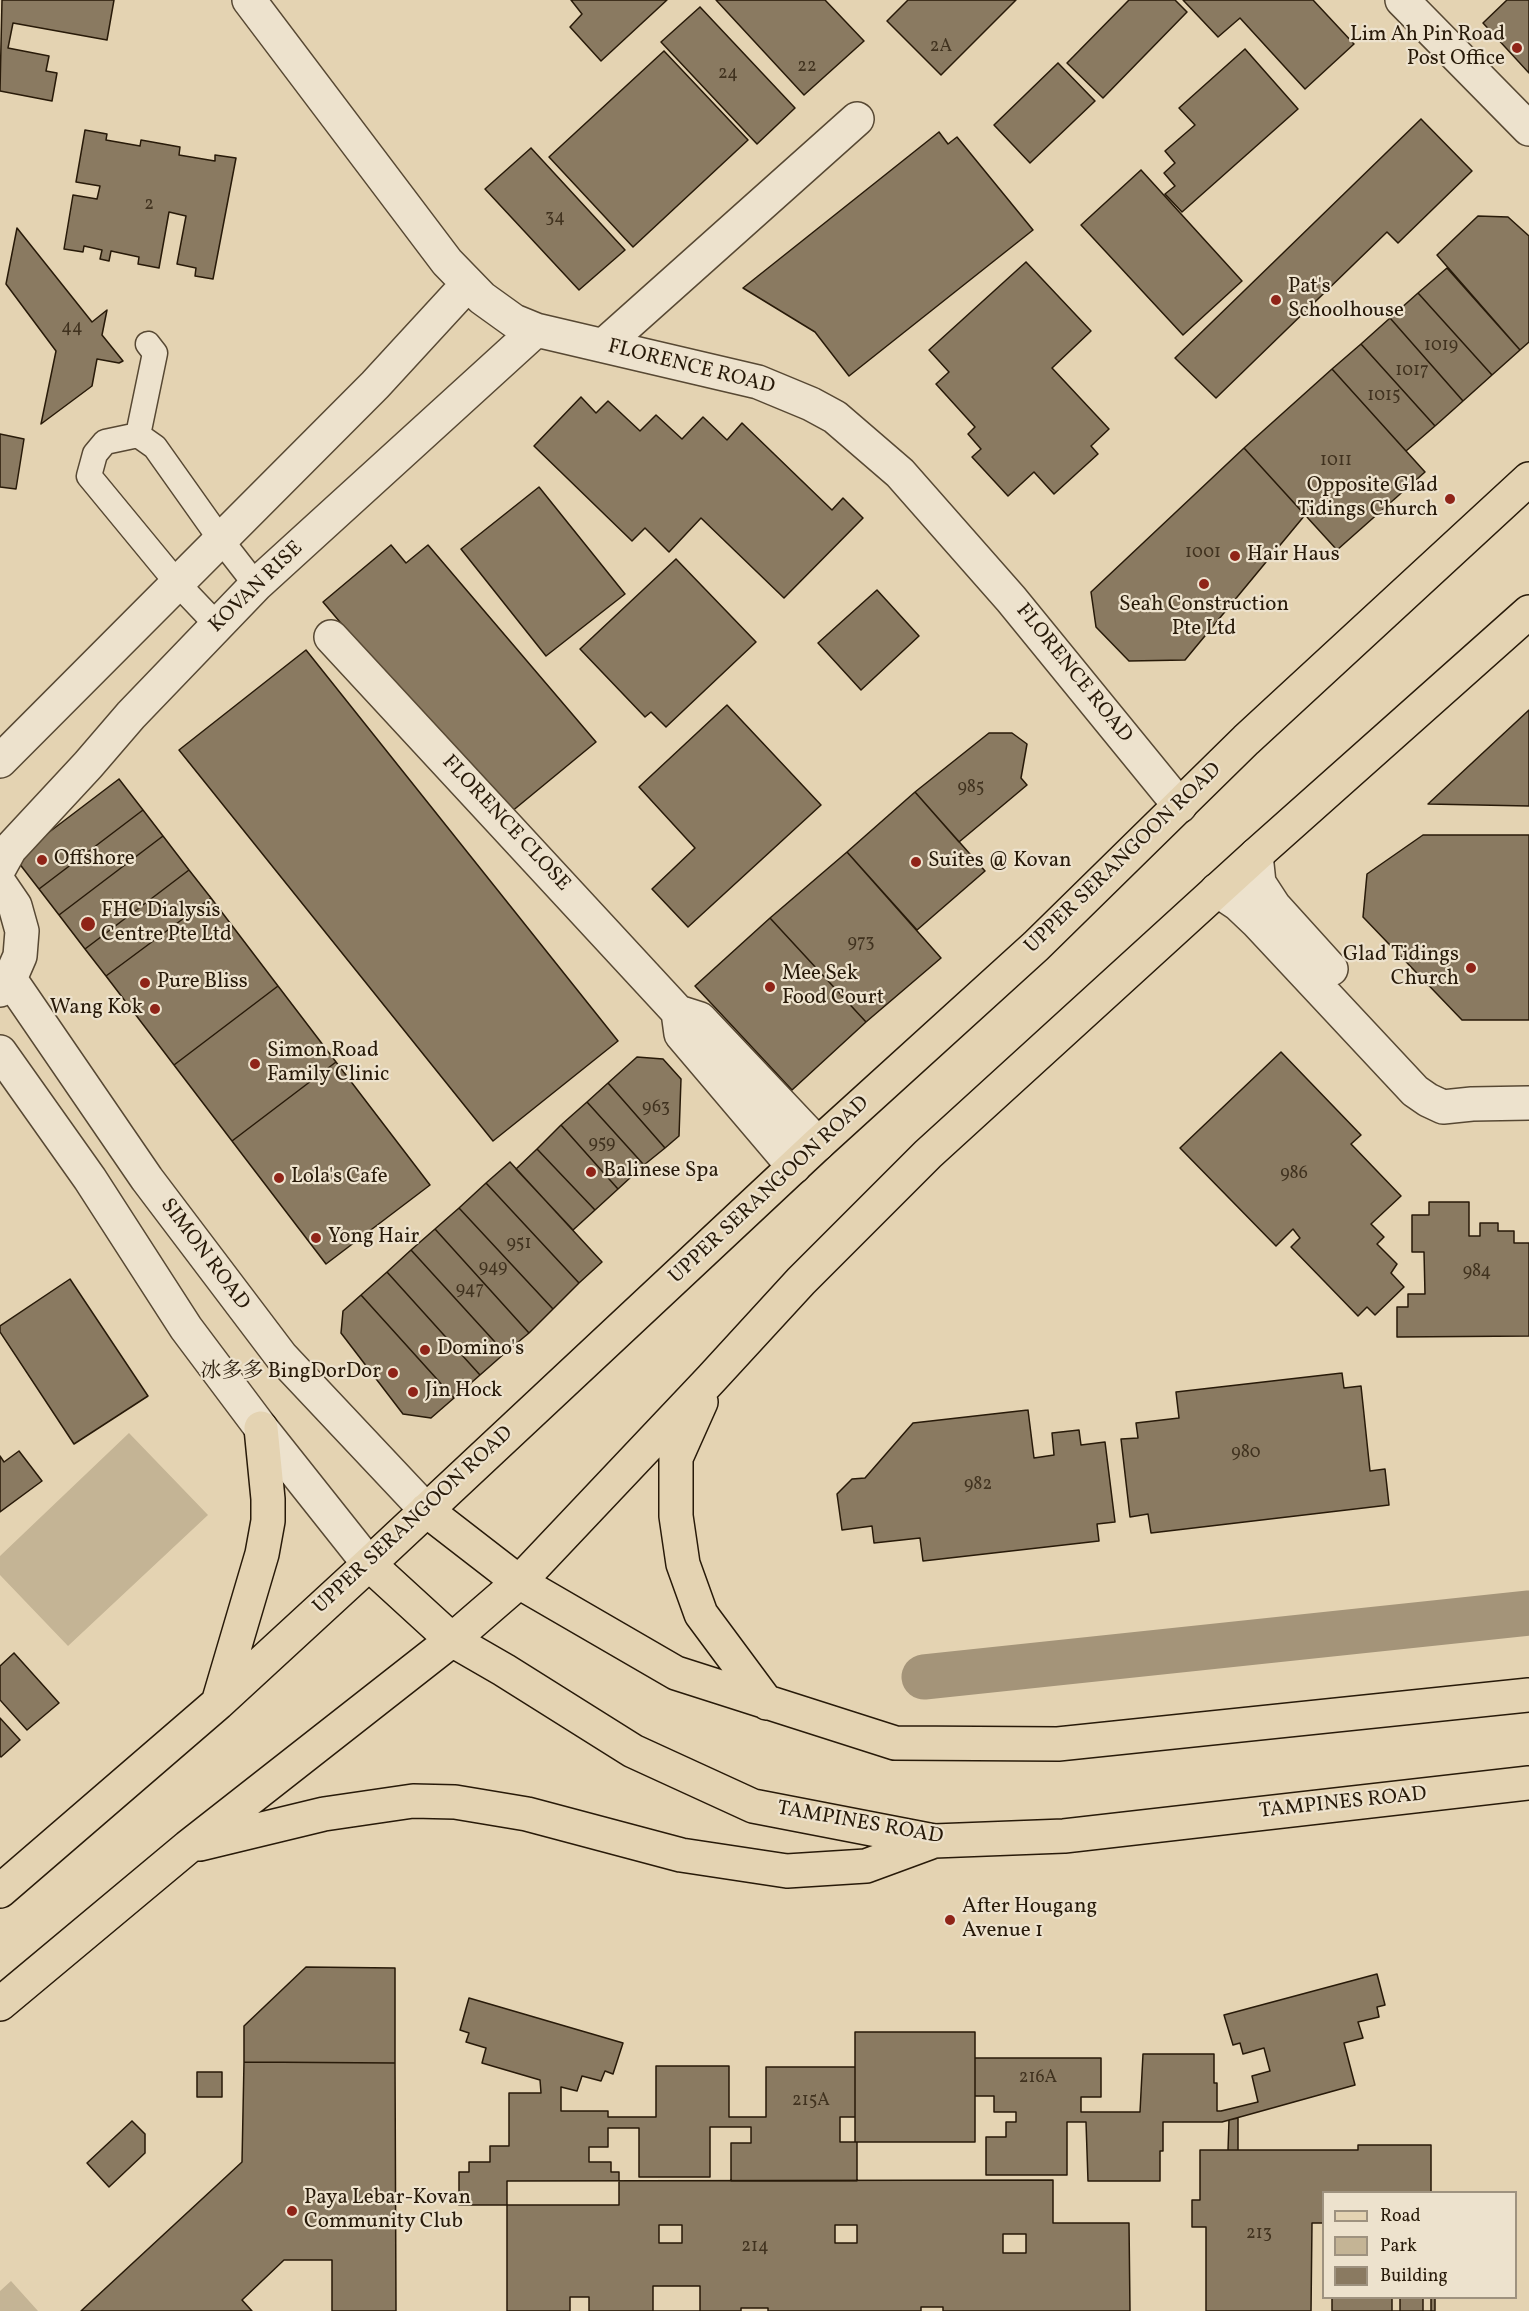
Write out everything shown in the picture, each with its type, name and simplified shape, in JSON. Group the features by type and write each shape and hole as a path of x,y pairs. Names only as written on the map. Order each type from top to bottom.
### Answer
{"main road":[{"name":"UPPER SERANGOON ROAD","path":"0,1891 218,1703 369,1564 818,1144 1036,946 1246,740 1529,479"},
{"path":"0,2004 188,1847 452,1640 519,1582 801,1281 928,1154 1217,890 1529,612"},
{"path":"711,1379 676,1458 676,1516 683,1564 701,1614 767,1703"},
{"path":"218,1703 262,1554 268,1521 261,1428"},
{"path":"426,1509 519,1582 676,1673 895,1743 1058,1744 1529,1695"},
{"name":"TAMPINES ROAD","path":"369,1564 452,1640 633,1751 753,1806 934,1841 1064,1836 1529,1783"},
{"path":"188,1847 324,1814 413,1801 455,1802 527,1814 681,1855 787,1871 866,1866 934,1841"}],"street":[{"name":"FLORENCE ROAD","path":"249,0 447,262 482,298 514,321 536,330 758,382 835,417 900,473 1011,599 1180,806"},
{"path":"1415,4 1529,129"},
{"path":"603,345 856,119"},
{"path":"0,761 375,385 467,285"},
{"name":"KOVAN RISE","path":"0,867 10,849 131,715 256,585 536,330"},
{"name":"FLORENCE CLOSE","path":"331,637 678,1012 700,1019 818,1144"},
{"path":"1256,855 1259,883 1274,906 1420,1068 1433,1080 1472,1104"},
{"path":"0,884 15,906 22,931 20,956 5,985"},
{"path":"1217,890 1238,904 1257,922 1415,1091 1428,1100 1443,1107 1529,1103"},
{"name":"SIMON ROAD","path":"5,985 274,1347 426,1509"},
{"name":"FLORENCE CLOSE","path":"678,1012 681,1034 794,1167"},
{"path":"0,1052 90,1179 186,1328 261,1428 369,1564"}],"lane":[{"path":"138,435 155,353 148,344"},
{"path":"217,625 178,584 89,476 95,454 105,442 138,435 155,447 256,585"}],"green space":[{"path":"129,1433 208,1515 68,1646 0,1575 0,1556"},
{"path":"11,2281 38,2311 0,2311 0,2291"}],"building":[{"path":"2,0 114,0 107,40 13,23 8,48 49,56 46,71 57,73 52,101 0,91"},
{"path":"571,0 667,0 601,61 570,27 582,14"},
{"path":"716,0 825,0 864,41 804,95"},
{"path":"908,0 1016,0 941,75 887,21"},
{"path":"1129,0 1175,0 1187,12 1103,98 1067,63"},
{"path":"1183,0 1313,0 1354,44 1305,89 1240,18 1218,37"},
{"name":"Lim Ah Pin Road Post Office","path":"1507,0 1529,0 1529,73 1483,23"},
{"path":"700,7 795,108 757,144 661,42"},
{"path":"1245,49 1298,109 1182,212 1165,194 1175,186 1164,173 1175,163 1165,151 1195,125 1179,108"},
{"path":"664,51 748,140 633,247 549,157"},
{"path":"1058,63 1095,101 1030,163 994,125"},
{"name":"Pat's Schoolhouse","path":"1421,119 1472,171 1398,243 1387,232 1216,398 1175,358"},
{"path":"85,130 107,134 106,140 140,146 141,140 180,147 179,155 215,161 215,155 236,158 213,279 195,276 196,268 177,264 186,216 169,212 159,268 138,264 139,257 111,251 109,261 100,259 102,250 84,246 83,252 64,249 73,195 97,199 100,186 76,182"},
{"path":"939,132 948,144 957,137 1033,230 849,376 815,332 743,288"},
{"path":"531,148 625,250 579,290 485,189"},
{"path":"1141,170 1242,281 1183,335 1081,225"},
{"path":"1478,216 1508,217 1529,236 1529,342 1520,350 1437,255"},
{"path":"17,228 92,322 107,310 102,335 123,361 119,363 97,359 92,386 41,424 56,351 6,284"},
{"path":"1026,262 1091,331 1052,368 1109,429 1091,446 1098,454 1054,494 1034,472 1008,496 972,457 981,449 968,434 975,427 936,384 949,372 929,350"},
{"path":"1447,268 1520,350 1492,375 1418,293"},
{"path":"1418,293 1492,375 1463,401 1390,318"},
{"path":"1390,318 1463,401 1435,426 1361,344"},
{"path":"1361,344 1435,426 1406,451 1332,369"},
{"path":"1332,369 1425,472 1337,550 1244,448"},
{"path":"581,397 596,413 608,401 640,431 656,415 682,439 703,417 727,440 742,423 832,510 843,498 863,518 784,598 701,518 669,552 645,528 632,541 534,446"},
{"path":"0,434 24,439 16,489 0,487"},
{"path":"1244,448 1305,515 1185,660 1129,661 1096,627 1091,592"},
{"path":"539,487 625,594 546,656 461,549"},
{"path":"391,545 406,563 428,545 596,742 505,817 323,602"},
{"path":"676,559 756,642 666,727 651,712 645,717 580,649"},
{"path":"877,590 919,636 861,690 818,643"},
{"path":"306,650 618,1041 493,1141 179,750"},
{"path":"727,705 821,805 688,927 652,889 695,848 639,787"},
{"path":"1529,710 1529,806 1428,804"},
{"path":"989,733 1012,733 1027,744 1021,778 1027,785 959,842 915,792"},
{"path":"119,779 143,810 39,889 15,858"},
{"name":"Suites @ Kovan","path":"915,792 985,871 917,930 847,852"},
{"path":"143,810 163,836 59,915 39,889"},
{"name":"Glad Tidings Church","path":"1423,835 1529,835 1529,1020 1462,1020 1363,917 1367,874"},
{"path":"163,836 189,870 85,949 59,915"},
{"path":"847,852 941,958 866,1022 770,918"},
{"path":"189,870 211,898 106,976 85,949"},
{"path":"211,898 278,986 174,1065 106,976"},
{"path":"770,918 866,1022 792,1090 695,986"},
{"name":"Simon Road Family Clinic","path":"278,986 336,1062 232,1141 174,1065"},
{"path":"1281,1052 1361,1135 1351,1144 1401,1196 1371,1224 1384,1237 1377,1244 1397,1264 1391,1273 1404,1287 1375,1315 1367,1307 1358,1316 1291,1247 1300,1238 1293,1229 1276,1246 1180,1148"},
{"path":"637,1057 663,1059 681,1079 679,1136 665,1148 608,1083"},
{"path":"336,1062 430,1185 326,1264 232,1141"},
{"path":"608,1083 665,1148 644,1165 587,1102"},
{"path":"587,1102 644,1165 618,1189 561,1125"},
{"path":"561,1125 618,1189 595,1210 537,1149"},
{"path":"537,1149 595,1210 573,1230 516,1169"},
{"path":"510,1162 602,1262 579,1283 486,1183"},
{"path":"486,1183 579,1283 553,1309 459,1208"},
{"path":"1429,1202 1469,1202 1469,1236 1480,1236 1480,1223 1498,1223 1498,1231 1514,1231 1514,1243 1529,1243 1529,1336 1397,1337 1397,1307 1408,1307 1408,1294 1425,1294 1424,1252 1412,1252 1412,1215 1429,1215"},
{"path":"459,1208 553,1309 529,1333 435,1229"},
{"path":"435,1229 529,1333 505,1353 411,1250"},
{"path":"411,1250 505,1353 480,1375 387,1272"},
{"path":"387,1272 480,1375 454,1398 361,1295"},
{"path":"70,1279 148,1396 74,1444 0,1332 0,1326"},
{"path":"361,1295 454,1398 431,1418 403,1414 341,1333 343,1311"},
{"path":"1342,1373 1344,1388 1361,1386 1370,1471 1385,1469 1389,1505 1151,1533 1148,1514 1130,1517 1121,1439 1138,1438 1136,1423 1179,1418 1176,1392"},
{"path":"1028,1410 1034,1458 1054,1455 1052,1433 1079,1430 1081,1445 1105,1442 1115,1522 1097,1524 1099,1541 923,1561 920,1538 874,1543 872,1526 842,1530 837,1494 852,1479 865,1478 913,1423"},
{"path":"19,1451 42,1481 0,1512 0,1456 4,1462"},
{"path":"14,1653 59,1703 27,1730 0,1700 0,1666"},
{"path":"0,1718 20,1740 1,1757 0,1756"},
{"path":"306,1967 395,1968 395,2063 244,2062 244,2026"},
{"path":"1377,1974 1385,2005 1377,2007 1379,2017 1358,2022 1363,2038 1344,2043 1355,2085 1222,2122 1163,2122 1160,2181 1088,2181 1086,2122 1067,2122 1067,2175 986,2175 986,2137 1006,2137 1006,2122 1016,2122 1016,2112 994,2112 994,2096 975,2096 975,2058 1101,2058 1101,2097 1081,2097 1081,2112 1140,2112 1143,2054 1214,2054 1217,2111 1221,2111 1258,2102 1252,2076 1270,2071 1264,2048 1243,2054 1240,2043 1233,2045 1224,2015"},
{"path":"469,1998 623,2043 613,2074 605,2071 601,2081 582,2076 577,2091 561,2087 561,2111 608,2111 608,2117 656,2117 656,2066 729,2066 729,2117 766,2117 766,2067 855,2067 855,2117 840,2117 840,2142 857,2142 857,2181 731,2181 731,2143 751,2143 751,2127 710,2127 710,2177 639,2177 639,2128 608,2128 608,2147 589,2147 589,2162 611,2162 611,2172 619,2172 619,2205 459,2205 459,2172 469,2172 469,2162 490,2162 490,2146 509,2146 509,2093 541,2093 540,2080 482,2063 486,2048 466,2042 469,2033 460,2030"},
{"path":"855,2032 975,2032 975,2142 855,2142"},
{"name":"Paya Lebar-Kovan Community Club","path":"244,2062 395,2063 396,2311 332,2311 332,2260 284,2260 242,2300 252,2311 81,2311 242,2162"},
{"path":"197,2072 222,2072 222,2097 197,2097"},
{"path":"1238,2118 1238,2150 1228,2150 1229,2120"},
{"path":"132,2121 145,2134 145,2153 109,2187 87,2163"},
{"path":"1358,2145 1431,2145 1431,2191 1322,2191 1322,2223 1312,2223 1311,2311 1206,2311 1206,2227 1192,2227 1192,2200 1200,2200 1200,2150 1358,2150"},
{"path":"1053,2180 1053,2223 1129,2223 1130,2311 943,2311 943,2307 921,2307 921,2311 768,2311 768,2308 741,2308 741,2311 589,2311 589,2297 570,2297 570,2311 507,2311 507,2181","holes":["659,2225 682,2225 682,2243 659,2243","835,2225 857,2225 857,2243 835,2243","1003,2234 1026,2234 1026,2253 1003,2253"]},
{"path":"653,2286 700,2286 700,2311 653,2311"},
{"path":"1332,2299 1431,2299 1431,2311 1332,2311"},
{"path":"1392,2299 1423,2299 1423,2311 1392,2311"},
{"path":"1400,2299 1435,2299 1435,2311 1400,2311"}],"waterway":[{"path":"924,1677 1529,1613"}],"place":[{"name":"Lim Ah Pin Road Post Office","path":"1517,48"},
{"name":"Pat's Schoolhouse","path":"1276,300"},
{"name":"Opposite Glad Tidings Church","path":"1450,499"},
{"name":"Hair Haus","path":"1235,556"},
{"name":"Seah Construction Pte Ltd","path":"1204,584"},
{"name":"Offshore","path":"42,860"},
{"name":"Suites @ Kovan","path":"916,862"},
{"name":"FHC Dialysis Centre Pte Ltd","path":"88,924"},
{"name":"Glad Tidings Church","path":"1471,968"},
{"name":"Pure Bliss","path":"145,983"},
{"name":"Mee Sek Food Court","path":"770,987"},
{"name":"Wang Kok","path":"155,1009"},
{"name":"Simon Road Family Clinic","path":"255,1064"},
{"name":"Balinese Spa","path":"591,1172"},
{"name":"Lola's Cafe","path":"279,1178"},
{"name":"Yong Hair","path":"316,1238"},
{"name":"Domino's","path":"425,1350"},
{"name":"冰多多 BingDorDor","path":"393,1373"},
{"name":"Jin Hock","path":"413,1392"},
{"name":"After Hougang Avenue 1","path":"950,1920"},
{"name":"Paya Lebar-Kovan Community Club","path":"292,2211"}]}
